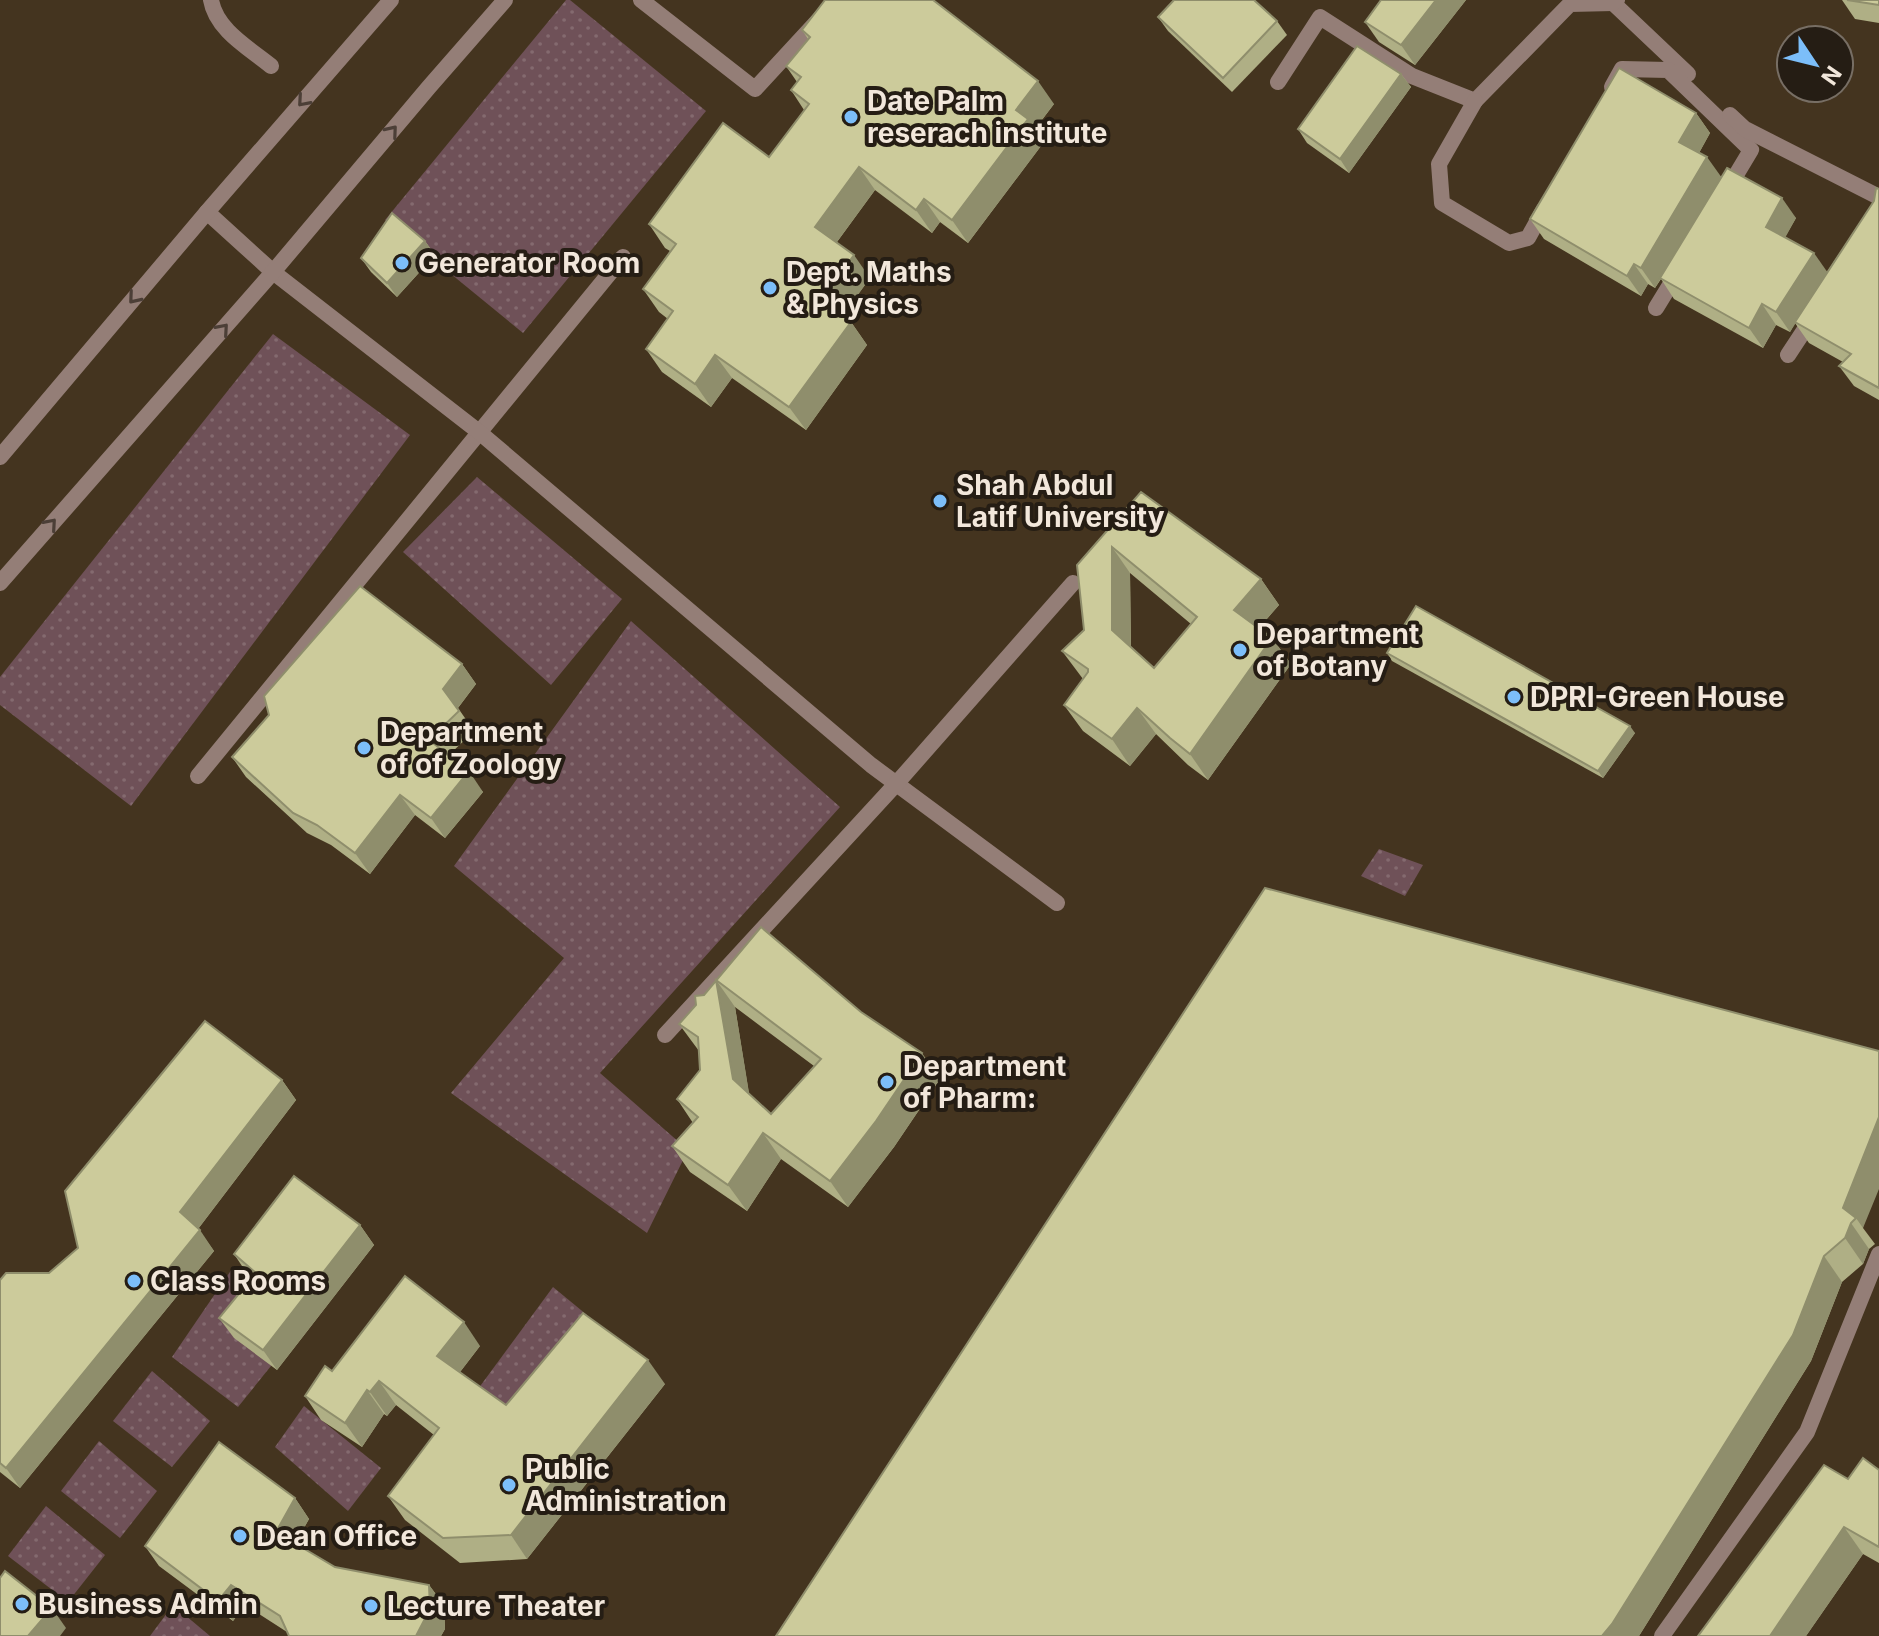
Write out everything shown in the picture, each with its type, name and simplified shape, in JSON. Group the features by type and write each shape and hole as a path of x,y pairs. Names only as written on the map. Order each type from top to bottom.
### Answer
{"street":[{"path":"211,0 213,12 231,35 271,66"},
{"path":"0,457 391,0"},
{"path":"0,583 273,272 505,0"},
{"path":"641,0 755,89 837,0"},
{"path":"1550,199 1528,238 1509,243 1442,203 1439,164 1475,101 1570,4 1613,1 1745,129 1879,197"},
{"path":"1278,82 1320,17 1412,76 1475,101"},
{"path":"1608,95 1622,69 1668,70 1751,150 1719,203"},
{"path":"207,212 273,272 479,432 859,755 1057,903"},
{"path":"1656,308 1688,255"},
{"path":"198,776 623,257"},
{"path":"1788,355 1821,304"},
{"path":"665,1035 896,784 1073,583"},
{"path":"1662,1636 1807,1432 1879,1254"}],"shaded area":[{"path":"566,0 570,0 706,111 523,333 385,220"},
{"path":"273,334 410,435 131,806 0,705 0,677"},
{"path":"477,477 622,599 551,685 403,552"},
{"path":"631,621 840,807 600,1073 688,1150 647,1233 451,1093 564,958 454,866"},
{"path":"1379,849 1423,865 1405,896 1361,876"},
{"path":"234,1266 265,1289 271,1366 238,1407 172,1357"},
{"path":"553,1287 587,1315 510,1409 478,1389"},
{"path":"152,1371 210,1421 172,1467 113,1421"},
{"path":"304,1406 381,1468 348,1511 275,1447"},
{"path":"99,1441 157,1491 120,1538 61,1491"},
{"path":"46,1506 105,1555 68,1602 8,1556"},
{"path":"173,1605 210,1636 150,1636"}],"building":[{"path":"825,0 933,0 1038,81 1016,110 1028,119 952,220 924,199 916,210 859,167 815,227 854,255 820,301 851,322 789,407 715,355 695,384 646,349 673,311 643,289 676,244 649,224 723,123 769,157 809,104 791,90 801,77 786,66 810,37 802,30"},
{"path":"1174,0 1254,0 1277,21 1223,78 1158,17"},
{"path":"1381,0 1436,0 1401,45 1365,22"},
{"path":"1847,0 1879,0 1879,5"},
{"path":"1357,46 1401,74 1340,159 1298,129"},
{"path":"1619,68 1696,113 1679,142 1707,157 1641,268 1634,264 1627,276 1530,219"},
{"path":"1727,168 1782,198 1766,227 1814,253 1776,312 1762,304 1749,328 1660,278"},
{"path":"1876,188 1879,189 1879,388 1839,366 1851,354 1795,322 1874,201"},
{"path":"392,213 425,241 387,283 361,258"},
{"name":"Department of Botany","path":"1141,492 1261,579 1234,610 1272,638 1190,754 1137,708 1112,739 1064,705 1088,672 1062,651 1084,630 1077,565","holes":["1112,547 1197,617 1154,668 1112,630"]},
{"name":"Department of of Zoology","path":"360,586 462,664 443,689 459,711 429,740 469,771 431,818 400,795 355,853 317,825 293,813 232,757 269,715 264,696"},
{"name":"DPRI-Green House","path":"1416,606 1630,726 1598,771 1387,653"},
{"path":"1265,888 1879,1051 1879,1117 1843,1208 1856,1218 1845,1238 1824,1256 1793,1335 1612,1624 1602,1636 776,1636"},
{"name":"Department of Pharm:","path":"761,927 861,1012 922,1053 830,1181 763,1133 728,1185 672,1146 698,1117 677,1099 700,1070 698,1037 679,1024 696,1005 695,996 704,995 716,981 733,1079 771,1114 821,1059 716,980"},
{"name":"Class Rooms","path":"205,1021 282,1080 180,1212 200,1230 6,1468 0,1463 0,1280 6,1273 49,1273 78,1248 65,1191"},
{"path":"294,1176 360,1225 263,1350 219,1318 256,1273 234,1254"},
{"path":"405,1276 464,1322 437,1356 506,1405 583,1313 648,1360 511,1535 443,1538 388,1496 439,1428 379,1381 370,1392 367,1390 345,1423 305,1396 325,1366 332,1371"},
{"path":"219,1442 295,1498 276,1532 335,1567 429,1585 430,1609 416,1636 289,1636 280,1616 231,1585 218,1601 145,1546"},
{"path":"1863,1458 1879,1470 1879,1547 1844,1527 1770,1636 1698,1636 1824,1465 1848,1479"},
{"name":"Business Admin","path":"5,1571 52,1608 28,1636 0,1636 0,1578"}],"place":[{"name":"Date Palm reserach institute","path":"851,117"},
{"name":"Generator Room","path":"402,263"},
{"name":"Dept. Maths & Physics","path":"770,288"},
{"name":"Shah Abdul Latif University","path":"940,501"},
{"name":"Department of Botany","path":"1240,650"},
{"name":"DPRI-Green House","path":"1514,697"},
{"name":"Department of of Zoology","path":"364,748"},
{"name":"Department of Pharm:","path":"887,1082"},
{"name":"Class Rooms","path":"134,1281"},
{"name":"Public Administration","path":"509,1485"},
{"name":"Dean Office","path":"240,1536"},
{"name":"Business Admin","path":"22,1604"},
{"name":"Lecture Theater","path":"371,1606"}]}
